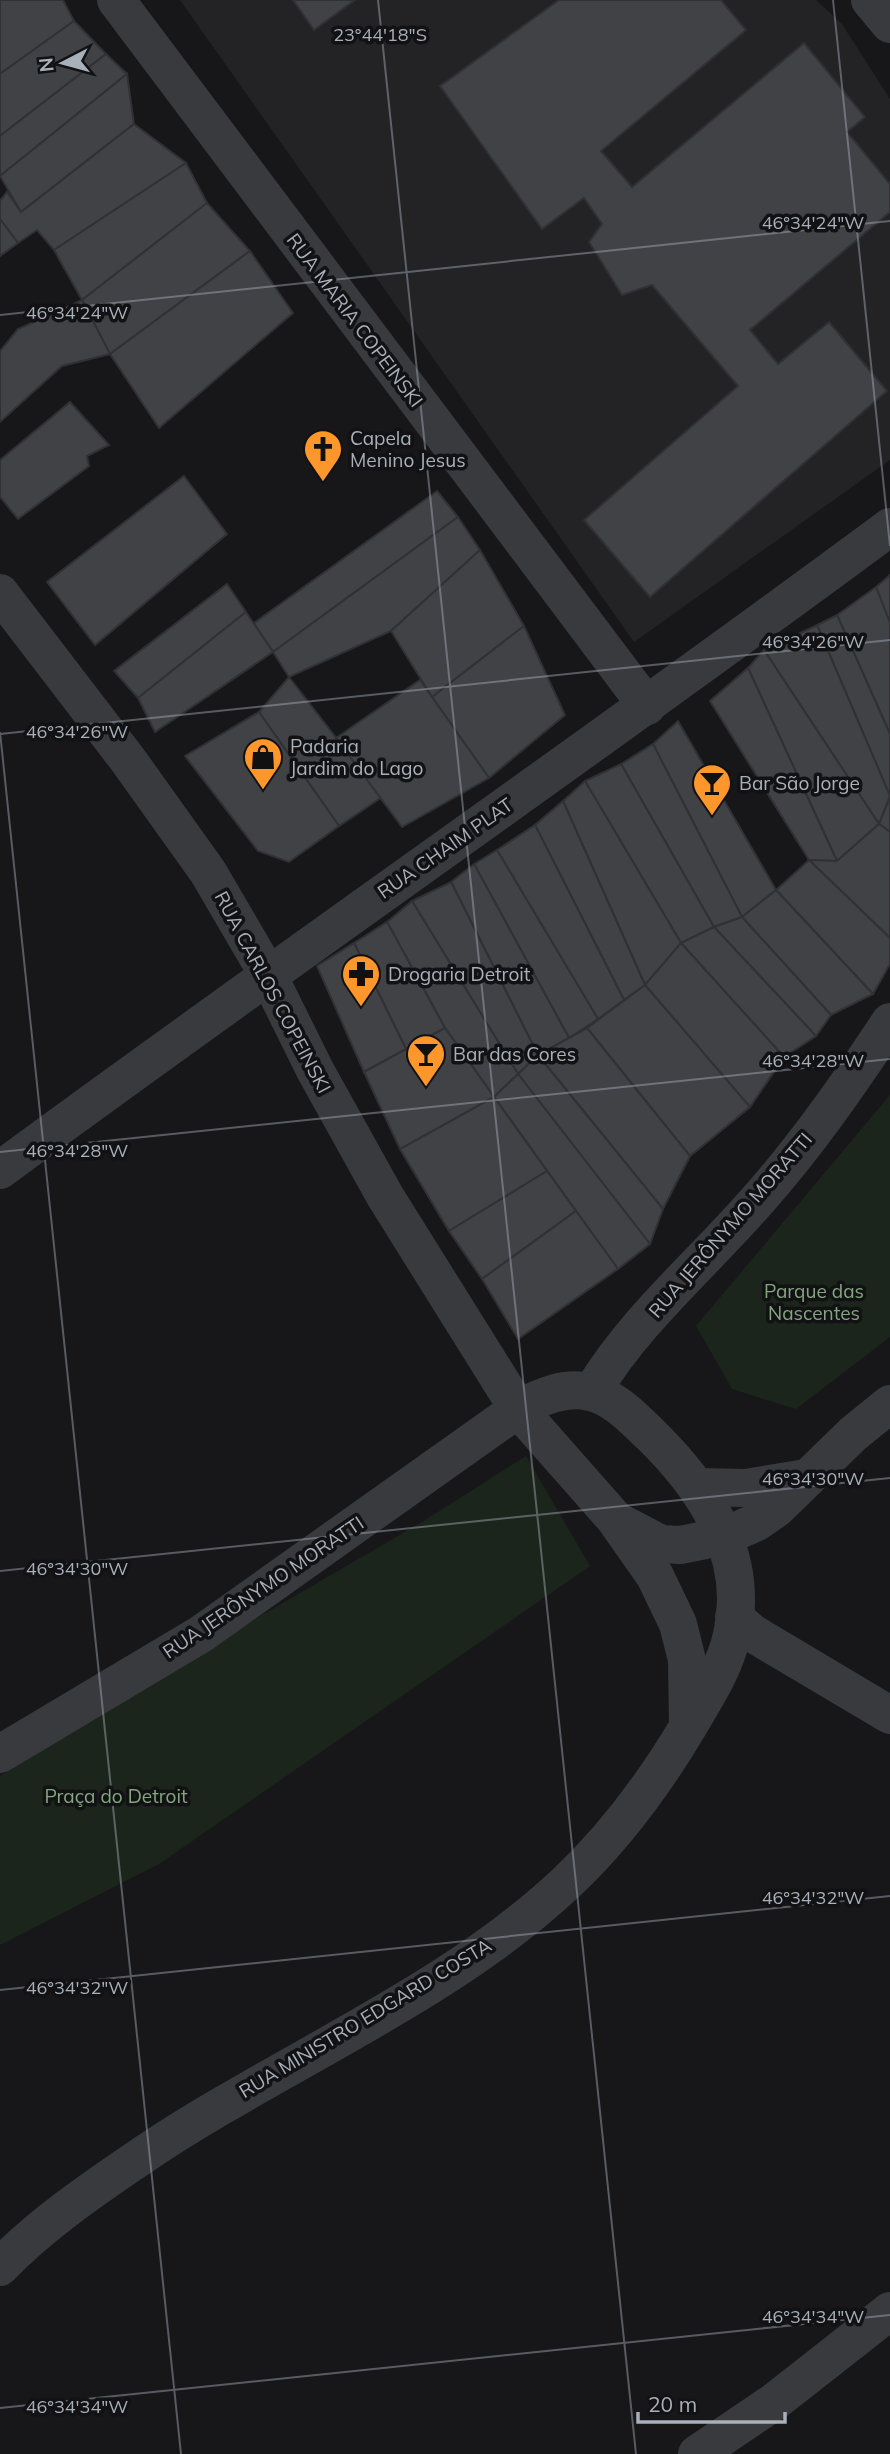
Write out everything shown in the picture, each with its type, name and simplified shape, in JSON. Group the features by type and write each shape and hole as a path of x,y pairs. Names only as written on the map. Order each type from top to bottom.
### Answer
{"street":[{"name":"RUA MARIA COPEINSKI","path":"116,0 648,706"},
{"path":"870,0 890,24"},
{"name":"RUA CHAIM PLAT","path":"0,1170 267,973 648,706 890,527"},
{"name":"RUA CARLOS COPEINSKI","path":"5,610 128,760 208,872 267,973 315,1070 385,1196 518,1409 615,1519 654,1576 678,1624 687,1660 688,1726"},
{"name":"RUA JERÔNYMO MORATTI","path":"592,1392 614,1355 756,1202 837,1102 890,1022"},
{"path":"518,1409 553,1394 592,1392 612,1402 637,1422 698,1487 725,1536 733,1566 736,1599 733,1631 717,1681 688,1726"},
{"path":"615,1519 661,1544 697,1543 725,1536 757,1522 777,1508 806,1478 890,1404"},
{"name":"RUA JERÔNYMO MORATTI","path":"0,1754 201,1634 518,1409"},
{"path":"698,1487 746,1488 806,1478"},
{"path":"734,1617 770,1644 890,1715"},
{"name":"RUA MINISTRO EDGARD COSTA","path":"0,2267 19,2247 97,2186 185,2127 474,1955 565,1884 632,1812 655,1782 688,1726"},
{"path":"697,2454 785,2393 890,2311"}],"shaded area":[{"path":"180,0 816,0 842,24 890,99 890,460 634,642"}],"green space":[{"name":"Parque das Nascentes","path":"890,1095 890,1337 796,1409 732,1389 696,1326"},
{"name":"Praça do Detroit","path":"526,1456 590,1566 159,1864 0,1945 0,1776 204,1649 422,1522"}],"building":[{"path":"0,0 63,0 74,21 0,74"},
{"path":"293,0 355,0 314,30"},
{"path":"559,0 721,0 746,30 601,151 632,187 804,43 865,117 847,132 890,184 890,212 750,330 778,364 829,322 887,391 650,597 584,520 738,386 652,285 622,295 589,242 602,224 584,198 542,229 440,86"},
{"path":"74,21 106,54 0,136 0,74"},
{"path":"106,54 127,74 0,176 0,136"},
{"path":"127,74 134,124 21,212 0,176"},
{"path":"134,124 186,163 54,250 37,230 18,243 0,219 0,201 7,192 21,212"},
{"path":"186,163 207,203 82,300 54,250"},
{"path":"207,203 250,251 110,354 82,300"},
{"path":"0,219 18,243 0,256"},
{"path":"250,251 293,313 159,428 110,354"},
{"path":"82,300 110,354 62,366 0,422 0,351 18,329"},
{"path":"70,402 109,445 87,456 89,466 18,519 0,497 0,460"},
{"path":"184,476 227,534 95,645 47,582"},
{"path":"437,491 458,517 273,652 254,623"},
{"path":"458,517 480,550 391,631 289,677 273,652"},
{"path":"480,550 524,626 432,697 391,631"},
{"path":"890,575 890,623 876,587"},
{"path":"227,584 246,612 138,698 114,671"},
{"path":"876,587 890,623 890,734 837,615"},
{"path":"246,612 273,652 155,732 138,698"},
{"path":"837,615 890,734 890,796 817,625"},
{"path":"817,625 890,796 879,824 764,650"},
{"path":"524,626 565,715 489,778 432,697"},
{"path":"764,650 879,824 837,861 748,668"},
{"path":"748,668 837,861 809,860 710,701"},
{"path":"289,677 382,797 339,826 259,712"},
{"path":"420,680 489,778 402,827 336,738"},
{"name":"Padaria Jardim do Lago","path":"259,712 339,826 289,862 258,851 185,756"},
{"name":"Bar São Jorge","path":"678,721 776,890 742,917 653,744"},
{"path":"653,744 742,917 714,927 621,764"},
{"path":"621,764 714,927 681,943 585,781"},
{"path":"585,781 681,943 645,985 563,801"},
{"path":"890,797 890,832 879,824"},
{"path":"563,801 645,985 624,1000 535,825"},
{"path":"879,824 890,832 890,938 809,860 837,861"},
{"path":"535,825 624,1000 598,1019 497,850"},
{"path":"497,850 598,1019 569,1038 474,864"},
{"path":"809,860 890,938 890,964 873,994 776,890"},
{"path":"474,864 569,1038 538,1055 451,882"},
{"path":"451,882 538,1055 518,1074 412,901"},
{"path":"776,890 873,994 831,1015 742,917"},
{"path":"412,901 518,1074 494,1097 445,1028 387,922"},
{"path":"742,917 831,1015 816,1036 714,927"},
{"path":"387,922 445,1028 406,1049 354,943"},
{"path":"714,927 816,1036 784,1057 681,943"},
{"path":"354,943 406,1049 364,1072 317,966"},
{"path":"681,943 784,1057 750,1107 645,985"},
{"path":"645,985 750,1107 690,1156 587,1028"},
{"path":"445,1028 494,1097 400,1149 364,1072"},
{"path":"587,1028 690,1156 663,1209 538,1055"},
{"path":"538,1055 663,1209 650,1244 518,1074"},
{"path":"518,1074 650,1244 618,1269 494,1097"},
{"path":"494,1097 547,1171 449,1231 400,1149"},
{"path":"547,1171 576,1211 482,1279 449,1231"},
{"path":"576,1211 618,1269 518,1339 482,1279"}],"place":[{"name":"Capela Menino Jesus","path":"323,483"},
{"name":"Padaria Jardim do Lago","path":"263,791"},
{"name":"Bar São Jorge","path":"712,817"},
{"name":"Drogaria Detroit","path":"361,1008"},
{"name":"Bar das Cores","path":"426,1088"}]}
